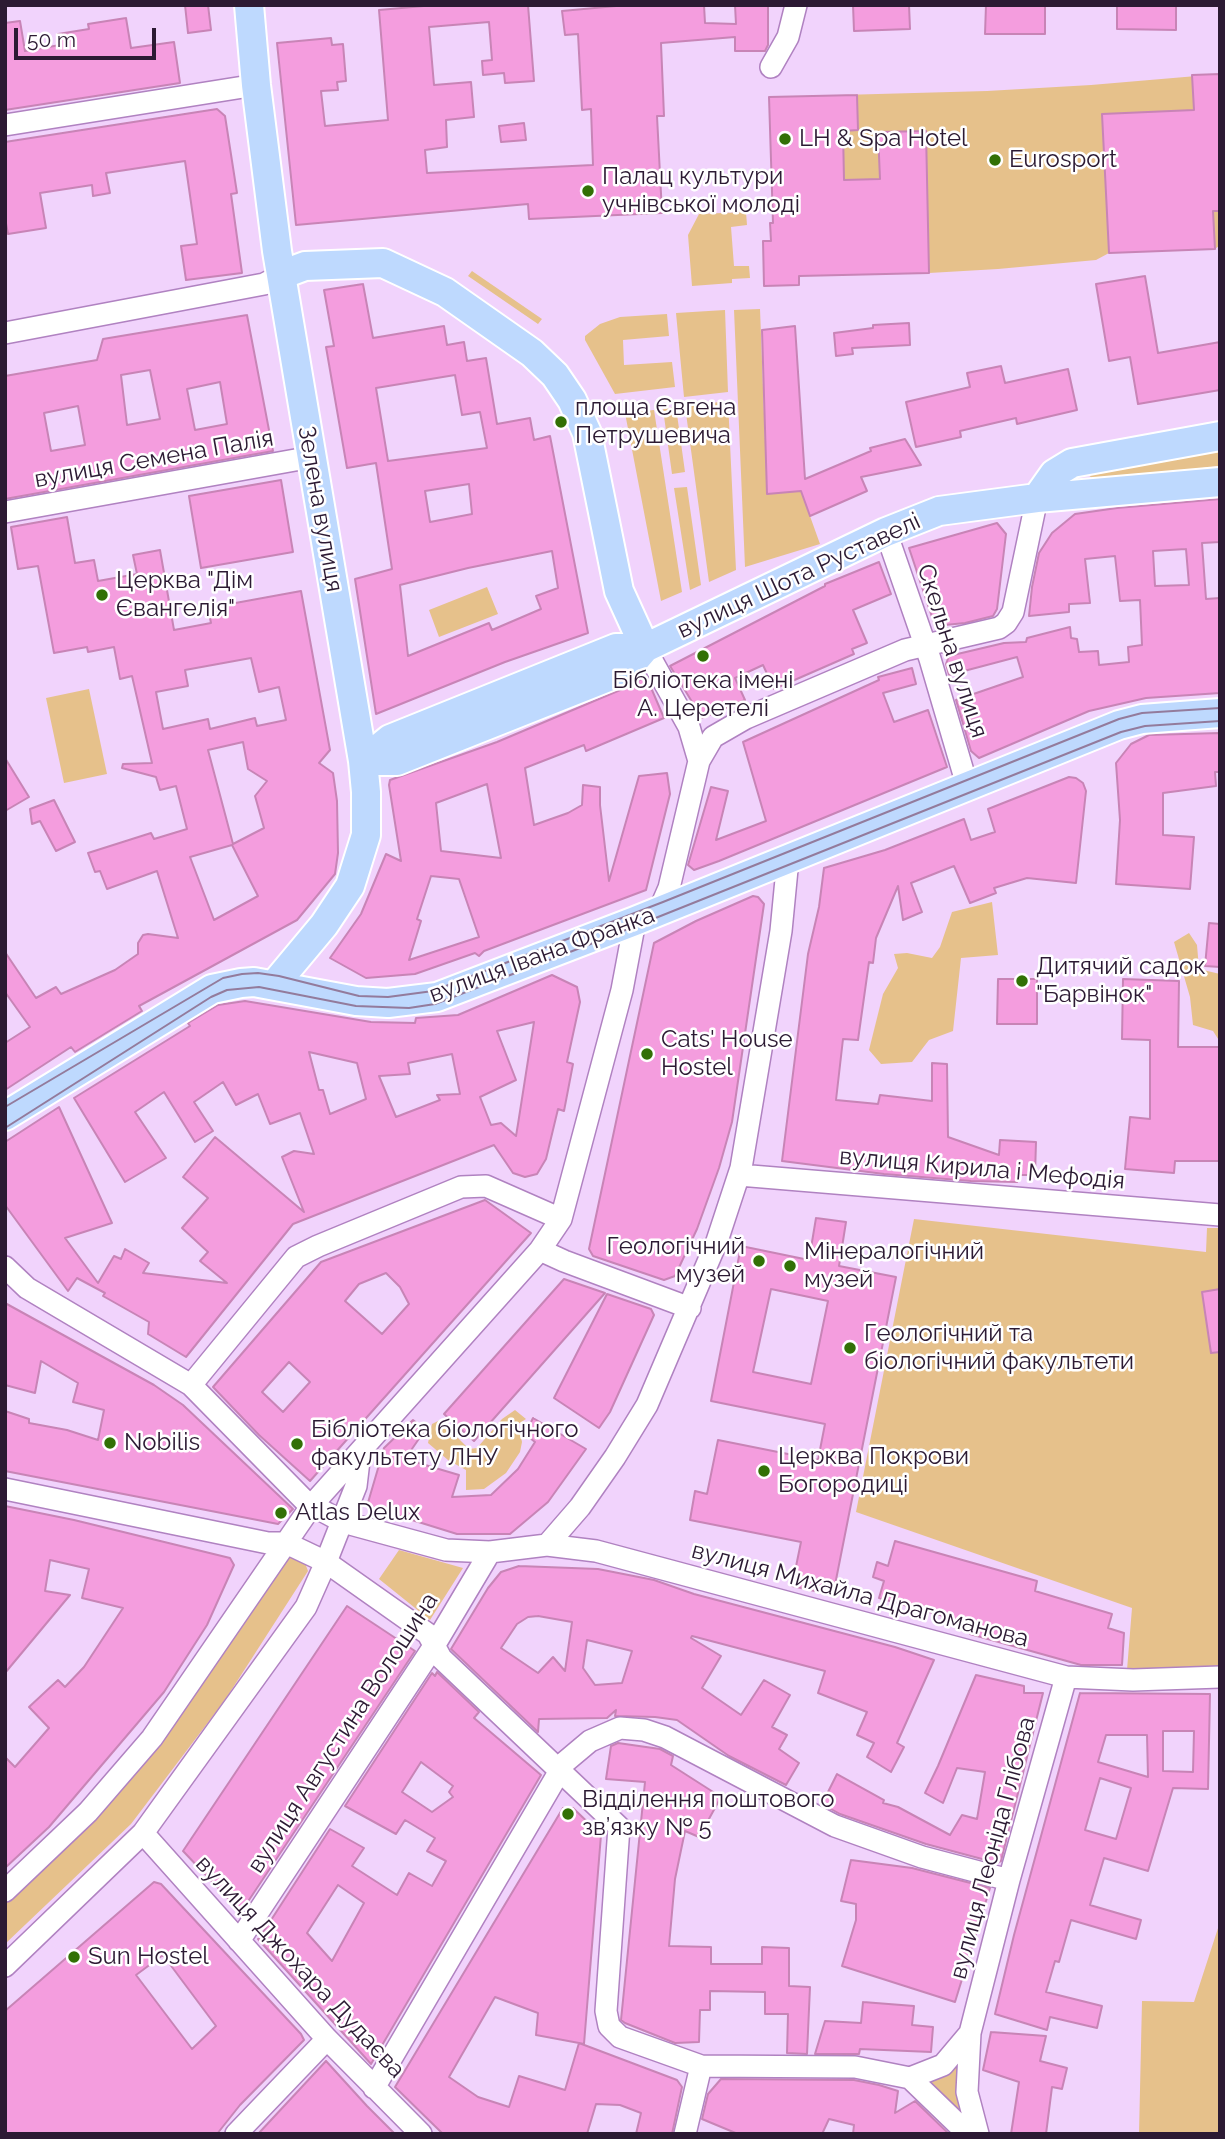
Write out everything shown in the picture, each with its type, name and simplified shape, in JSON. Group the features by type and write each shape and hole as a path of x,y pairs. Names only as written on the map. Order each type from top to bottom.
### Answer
{"main road":[{"name":"Зелена вулиця","path":"249,5 256,85 281,275 366,792 366,835 350,886 324,925 274,985"},
{"path":"281,275 305,266 383,263 445,292 532,353 555,375 572,400 587,433 619,591 645,648"},
{"path":"1037,498 1054,474 1072,463 1220,436"},
{"name":"вулиця Шота Руставелі","path":"363,761 390,739 615,648 645,648 886,532 939,511 1037,498 1220,482"},
{"name":"вулиця Івана Франка","path":"5,1116 212,989 242,983 274,985 356,1001 388,1003 437,998 1119,725 1142,719 1220,713"}],"street":[{"path":"771,67 788,37 796,5"},
{"path":"5,125 256,85"},
{"path":"5,333 264,284 281,275"},
{"name":"вулиця Семена Палія","path":"5,512 312,457"},
{"path":"5,1891 88,1812 152,1738 312,1505 540,1250 561,1219 622,989 647,916 669,888 699,761 713,737 746,718 905,650 999,628 1006,623 1013,612 1037,498"},
{"name":"Скельна вулиця","path":"886,532 974,783"},
{"path":"645,648 690,727 699,761"},
{"path":"547,1545 580,1507 647,1405 717,1241 739,1175 781,932 788,859"},
{"name":"вулиця Кирила і Мефодія","path":"739,1175 1220,1215"},
{"path":"191,1385 296,1257 318,1246 461,1186 486,1186 561,1219"},
{"path":"540,1250 690,1308"},
{"name":"вулиця Михайла Драгоманова","path":"5,1266 27,1288 191,1385 312,1505 343,1522 446,1550 490,1552 547,1545 596,1551 1066,1677 1133,1680 1220,1677"},
{"path":"5,1966 143,1833 306,1606 327,1562 356,1486 360,1450"},
{"path":"5,1489 268,1543 286,1543 327,1562 428,1634 441,1658 619,1827 606,2011 609,2026 620,2037 701,2066 855,2067 909,2078 968,2134"},
{"name":"вулиця Августина Волошина","path":"239,1941 433,1646 490,1552"},
{"name":"вулиця Леоніда Глібова","path":"978,2134 967,2092 970,2033 1009,1880 1066,1677"},
{"path":"374,2088 565,1762 590,1741 620,1728 644,1730 665,1737 835,1826 922,1857 1009,1880"},
{"name":"вулиця Джохара Дудаєва","path":"143,1833 327,2039 421,2134"},
{"name":"вулиця Леоніда Глібова","path":"909,2078 943,2065 970,2033"},
{"path":"236,2134 327,2039"},
{"path":"685,2134 701,2066"}],"shaded area":[{"name":"Eurosport","path":"1220,74 1220,245 1215,249 1109,253 1096,260 998,269 800,276 799,285 764,286 763,241 771,240 770,223 773,222 769,97 987,91"},
{"path":"746,212 747,225 731,227 734,266 749,266 750,278 732,279 732,283 692,286 688,235 699,214"},
{"path":"472,271 542,319 538,324 468,276"},
{"path":"760,309 767,493 801,491 820,544 745,567 734,310"},
{"path":"725,310 728,392 684,397 676,313"},
{"path":"667,314 669,336 623,340 624,365 672,362 675,387 615,394 585,336 600,324 620,317"},
{"path":"728,401 736,570 709,582 685,406"},
{"path":"676,407 685,472 672,474 663,409"},
{"path":"654,410 682,592 661,601 625,413"},
{"path":"1220,447 1220,466 1106,479 1092,478 1087,474"},
{"path":"687,487 701,585 690,590 674,488"},
{"path":"487,587 498,614 439,637 429,610"},
{"path":"89,689 107,774 64,783 46,698"},
{"path":"992,902 998,955 961,958 953,1031 929,1040 912,1062 881,1064 869,1050 883,994 898,968 894,954 907,953 932,958 940,947 952,912"},
{"path":"1189,933 1197,945 1199,969 1220,974 1220,1042 1213,1031 1193,1025 1190,997 1174,942"},
{"path":"914,1219 1206,1252 1207,1228 1220,1228 1220,1670 1127,1670 1132,1608 856,1512"},
{"path":"515,1410 526,1419 518,1424 522,1442 520,1452 506,1473 484,1489 466,1490 466,1470 448,1460 428,1443 432,1424 440,1420 469,1449 477,1448 502,1419"},
{"path":"399,1550 463,1568 430,1620 379,1579"},
{"path":"290,1553 305,1563 308,1571 225,1700 131,1824 5,1944 5,1897 91,1815"},
{"path":"1220,1922 1220,2134 1139,2134 1142,2001 1194,2002"},
{"path":"962,2053 968,2125 924,2080"}],"building":[{"path":"185,5 208,5 211,30 188,33"},
{"path":"435,5 528,5 534,81 505,83 504,73 483,75 482,61 492,60 489,22 429,27 434,85 471,82 474,117 446,120 447,147 425,150 427,173 593,165 591,109 582,110 578,34 565,35 562,11 627,5 704,5 705,23 736,24 735,5 768,5 768,45 765,51 735,51 735,37 661,43 664,116 657,116 662,213 529,219 528,204 296,225 277,43 331,38 332,45 343,44 346,81 337,82 338,90 321,91 325,126 388,120 379,10"},
{"path":"853,5 909,5 910,29 854,31"},
{"path":"986,5 1045,5 1045,34 985,34"},
{"path":"1117,5 1176,5 1176,30 1117,29"},
{"path":"126,18 131,48 174,42 180,83 5,110 5,23 20,21 25,51 60,45 58,34 89,29 88,24"},
{"path":"1220,74 1220,211 1213,211 1215,249 1109,253 1102,114 1194,110 1192,75"},
{"path":"857,95 858,130 843,131 844,180 880,179 878,132 926,131 929,273 799,276 799,285 764,286 763,241 771,241 770,223 773,223 769,97"},
{"path":"217,109 225,116 237,193 231,194 242,273 186,280 181,246 197,244 185,161 106,173 110,193 93,196 92,185 40,193 46,228 8,234 5,218 5,142"},
{"path":"524,123 526,140 501,142 499,126"},
{"path":"1145,276 1158,353 1220,342 1220,390 1138,404 1130,357 1109,361 1096,284"},
{"path":"363,284 373,338 444,326 447,345 464,342 467,361 486,358 497,424 530,418 534,440 550,436 588,633 505,662 376,714 355,579 392,569 376,463 347,468 326,347 334,346 324,290","holes":["455,375 462,415 480,412 487,448 388,461 376,388","469,484 472,514 430,522 425,491","552,551 558,588 536,596 541,609 492,630 489,623 408,656 400,585"]},
{"path":"247,315 273,451 5,499 5,376 97,360 103,339","holes":["150,370 160,419 127,425 121,375","220,382 227,424 195,430 187,389","78,406 85,445 51,451 44,413"]},
{"path":"909,323 910,345 852,348 853,354 836,356 834,333 873,328 873,325"},
{"path":"795,326 805,479 871,451 870,448 905,439 921,465 861,477 867,491 810,516 801,491 767,494 762,330"},
{"path":"1001,366 1005,383 1068,369 1077,410 1017,424 1016,418 960,431 961,437 916,447 906,402 970,387 967,373"},
{"path":"281,480 293,552 201,568 189,496"},
{"path":"1220,499 1220,542 1202,543 1206,599 1220,598 1220,693 1146,698 1089,711 979,758 971,751 956,700 1023,677 1017,657 949,675 946,664 949,656 1004,643 1026,642 1027,638 1070,627 1071,638 1077,639 1079,652 1098,651 1099,665 1129,662 1128,647 1142,645 1140,600 1120,601 1115,556 1085,559 1090,603 1069,604 1069,612 1029,616 1039,553 1052,533 1075,514","holes":["1186,549 1189,585 1155,586 1153,551"]},
{"path":"67,517 75,563 94,560 98,581 137,574 133,555 160,550 174,630 211,623 208,608 301,591 330,750 319,763 333,773 337,801 338,853 335,874 297,920 139,1006 142,1011 75,1052 71,1047 5,1090 5,1043 30,1027 5,992 5,952 36,998 56,987 61,994 115,970 138,954 138,943 143,935 178,938 157,871 107,889 100,871 95,872 88,853 151,833 154,839 187,829 176,786 160,790 156,777 122,768 123,764 152,763 132,676 120,679 114,647 88,652 87,647 54,653 38,566 18,569 11,527","holes":["251,658 259,692 279,687 286,720 257,726 255,718 210,729 208,719 163,729 156,692 188,686 185,670","243,742 248,769 267,781 255,796 264,828 233,844 208,750","232,845 258,896 214,920 190,857"]},
{"path":"997,523 1006,534 997,609 993,616 965,623 935,626 909,548"},
{"path":"879,562 891,594 853,610 867,643 852,649 854,654 774,689 763,665 735,678 745,700 702,718 670,666 825,584"},
{"path":"912,668 916,684 883,693 894,722 928,710 947,767 719,861 694,870 688,865 711,787 728,791 716,840 766,821 743,742 879,680 878,677"},
{"path":"646,676 664,718 586,751 584,745 525,768 534,825 582,805 583,785 600,787 609,881 639,776 667,773 670,794 646,890 484,951 479,956 475,953 415,974 366,978 330,958 361,914 386,854 401,861 390,780 497,742 632,685","holes":["487,784 501,858 441,851 436,803","431,876 459,879 479,937 409,960 421,921 417,919"]},
{"path":"1220,733 1220,772 1215,772 1216,786 1163,793 1163,835 1194,837 1190,889 1116,884 1120,820 1116,763 1131,744 1149,735"},
{"path":"5,758 29,797 5,811"},
{"path":"1069,777 1083,783 1086,791 1076,883 1027,878 994,888 996,893 970,903 954,866 911,883 922,912 903,920 898,886 876,938 873,963 869,962 858,1040 843,1039 836,1100 878,1104 880,1095 932,1101 932,1063 947,1064 948,1137 999,1155 1000,1140 1036,1142 1035,1175 1018,1175 1017,1182 971,1181 884,1174 782,1161 808,954 819,907 824,868 885,850 964,819 971,840 995,832 988,809"},
{"path":"54,800 75,842 56,851 40,821 32,824 30,809"},
{"path":"753,896 758,897 764,904 732,1122 697,1229 675,1276 664,1280 593,1256 589,1249 654,943"},
{"path":"1209,923 1220,924 1220,967 1205,966"},
{"path":"552,975 577,987 580,1002 567,1062 573,1064 564,1111 558,1109 546,1159 537,1174 525,1177 513,1173 494,1145 293,1224 186,1357 148,1334 149,1322 103,1296 105,1293 77,1278 68,1291 5,1205 5,1142 59,1107 112,1223 65,1238 98,1283 114,1256 121,1259 125,1249 149,1263 143,1273 227,1283 200,1261 208,1252 182,1228 208,1198 183,1177 215,1137 304,1212 282,1157 294,1151 314,1154 300,1113 270,1124 258,1094 236,1105 223,1082 194,1102 213,1131 195,1142 164,1092 135,1112 166,1158 125,1182 74,1098 190,1026 188,1023 218,1005 245,1001 371,1022 415,1023 416,1018 458,1015","holes":["534,1022 518,1124 516,1136 501,1123 491,1125 480,1097 516,1080 497,1031","309,1052 357,1063 366,1099 330,1114 323,1090 319,1090","452,1054 460,1094 437,1095 440,1100 396,1117 379,1076 410,1074 408,1063"]},
{"path":"998,979 1037,979 1037,1024 997,1024"},
{"path":"1123,979 1179,981 1178,1047 1220,1047 1220,1161 1175,1161 1174,1173 1125,1169 1130,1117 1150,1119 1150,1040 1122,1039"},
{"path":"485,1200 531,1233 310,1481 259,1435 213,1387 321,1262","holes":["386,1273 400,1287 409,1304 382,1334 345,1301 359,1284","289,1362 310,1382 283,1412 262,1392"]},
{"path":"816,1218 846,1222 839,1266 896,1277 833,1595 792,1586 801,1542 690,1520 695,1491 707,1494 718,1440 818,1460 825,1424 711,1401 741,1246 809,1260","holes":["771,1289 828,1301 811,1384 753,1372"]},
{"path":"564,1279 605,1293 474,1441 444,1414"},
{"path":"1220,1289 1220,1352 1211,1353 1202,1292"},
{"path":"607,1294 651,1309 654,1315 610,1412 599,1428 554,1398"},
{"path":"5,1303 154,1385 183,1405 293,1509 278,1524 5,1471 5,1411 29,1419 29,1423 67,1430 98,1440 104,1410 73,1402 78,1383 41,1361 35,1393 5,1385"},
{"path":"533,1418 586,1449 548,1502 510,1534 457,1534 367,1506 384,1448 413,1420 425,1430 405,1459 459,1475 452,1497 491,1495 518,1469 535,1442 525,1434"},
{"path":"5,1506 230,1558 234,1565 207,1625 164,1692 49,1827 5,1868 5,1757 15,1767 49,1728 29,1707 58,1680 65,1687 84,1667 123,1608 82,1598 89,1569 50,1560 45,1591 70,1595 5,1673"},
{"path":"895,1541 1037,1581 1035,1591 1112,1614 1108,1628 1124,1633 1122,1665 1081,1665 970,1634 972,1624 879,1598 884,1581 873,1577 877,1562 888,1566"},
{"path":"519,1566 598,1569 654,1580 694,1594 895,1647 934,1660 897,1743 904,1747 891,1772 867,1757 874,1743 857,1735 867,1712 818,1693 825,1671 692,1636 691,1638 721,1656 702,1688 741,1715 764,1680 790,1695 772,1727 787,1735 779,1749 799,1763 786,1785 729,1756 677,1720 615,1716 616,1710 607,1718 539,1719 538,1732 451,1649 488,1588 501,1572","holes":["538,1616 572,1622 565,1671 553,1657 538,1673 501,1648 517,1624 528,1617","587,1640 632,1651 622,1683 595,1685 583,1668"]},
{"path":"347,1606 415,1651 241,1912 183,1851"},
{"path":"437,1672 479,1712 474,1718 541,1775 371,2064 258,1939 266,1938 262,1934 330,1829 364,1848 352,1866 397,1895 409,1873 432,1886 446,1861 427,1851 435,1838 405,1820 396,1834 345,1806 432,1673 435,1676","holes":["421,1762 453,1786 449,1792 453,1797 432,1812 402,1792","338,1885 364,1903 332,1961 307,1933"]},
{"path":"976,1675 1024,1686 1024,1693 1043,1693 1001,1861 997,1863 926,1844 840,1814 822,1804 837,1774 884,1800 883,1803 898,1807 950,1835 962,1815 977,1819 985,1772 957,1768 943,1803 925,1793"},
{"path":"1080,1693 1210,1694 1208,1789 1173,1788 1148,1871 1104,1858 1090,1905 1141,1920 1136,1939 1071,1920 1059,1962 1055,1961 1046,1992 1102,2006 1097,2028 1050,2017 1047,2030 995,2014","holes":["1163,1731 1194,1731 1193,1772 1163,1771","1106,1735 1147,1735 1148,1777 1098,1762","1100,1778 1131,1788 1116,1839 1085,1830"]},
{"path":"618,1743 660,1749 673,1756 671,1765 721,1797 699,1837 685,1831 675,1879 669,1946 711,1947 711,1964 762,1964 762,1947 789,1948 789,1986 810,1987 807,2054 787,2053 788,2014 765,2014 765,1992 710,1991 710,2010 700,2010 699,2042 675,2043 621,2020 645,1782 606,1779 611,1746"},
{"path":"563,1808 573,1808 601,1835 584,2044 579,2043 677,2080 682,2087 672,2134 636,2134 641,2113 620,2105 596,2104 587,2134 443,2134 395,2087","holes":["495,1997 538,2013 536,2035 579,2043 565,2090 519,2076 509,2107 478,2097 449,2077"]},
{"path":"851,1860 912,1868 990,1888 955,2002 842,1966 856,1920 856,1904 841,1901"},
{"path":"154,1882 161,1884 304,2040 240,2105 217,2134 5,2134 5,2011","holes":["163,1955 216,2026 192,2049 136,1975"]},
{"path":"863,2002 914,2006 912,2025 933,2027 931,2052 860,2049 859,2054 815,2054 825,2021 861,2023"},
{"path":"991,2032 1046,2036 1040,2061 1067,2068 1062,2089 1052,2087 1046,2134 1011,2134 1019,2082 983,2070"},
{"path":"326,2061 367,2106 395,2134 258,2134"},
{"path":"721,2079 854,2080 879,2085 898,2091 895,2113 915,2101 949,2134 853,2134 854,2125 829,2119 822,2134 738,2134 702,2119 708,2094"}],"tram line":[{"path":"5,1107 223,978 258,973 359,996 388,997 433,991 1119,719 1142,713 1220,708"},
{"path":"5,1128 211,997 227,990 259,987 356,1006 409,1008 435,1004 1121,732 1145,726 1220,721"}],"place":[{"name":"LH & Spa Hotel","path":"785,139"},
{"name":"Eurosport","path":"995,160"},
{"name":"Палац культури учнівської молоді","path":"588,191"},
{"name":"площа Євгена Петрушевича","path":"561,422"},
{"name":"Церква \"Дім Євангелія\"","path":"102,595"},
{"name":"Бібліотека імені А. Церетелі","path":"703,656"},
{"name":"Дитячий садок \"Барвінок\"","path":"1022,981"},
{"name":"Cats' House Hostel","path":"647,1054"},
{"name":"Геологічний музей","path":"759,1261"},
{"name":"Мінералогічний музей","path":"790,1266"},
{"name":"Геологічний та біологічний факультети","path":"850,1348"},
{"name":"Nobilis","path":"110,1443"},
{"name":"Бібліотека біологічного факультету ЛНУ","path":"297,1444"},
{"name":"Церква Покрови Богородиці","path":"764,1471"},
{"name":"Atlas Delux","path":"281,1513"},
{"name":"Відділення поштового зв’язку № 5","path":"568,1814"},
{"name":"Sun Hostel","path":"74,1957"}]}
